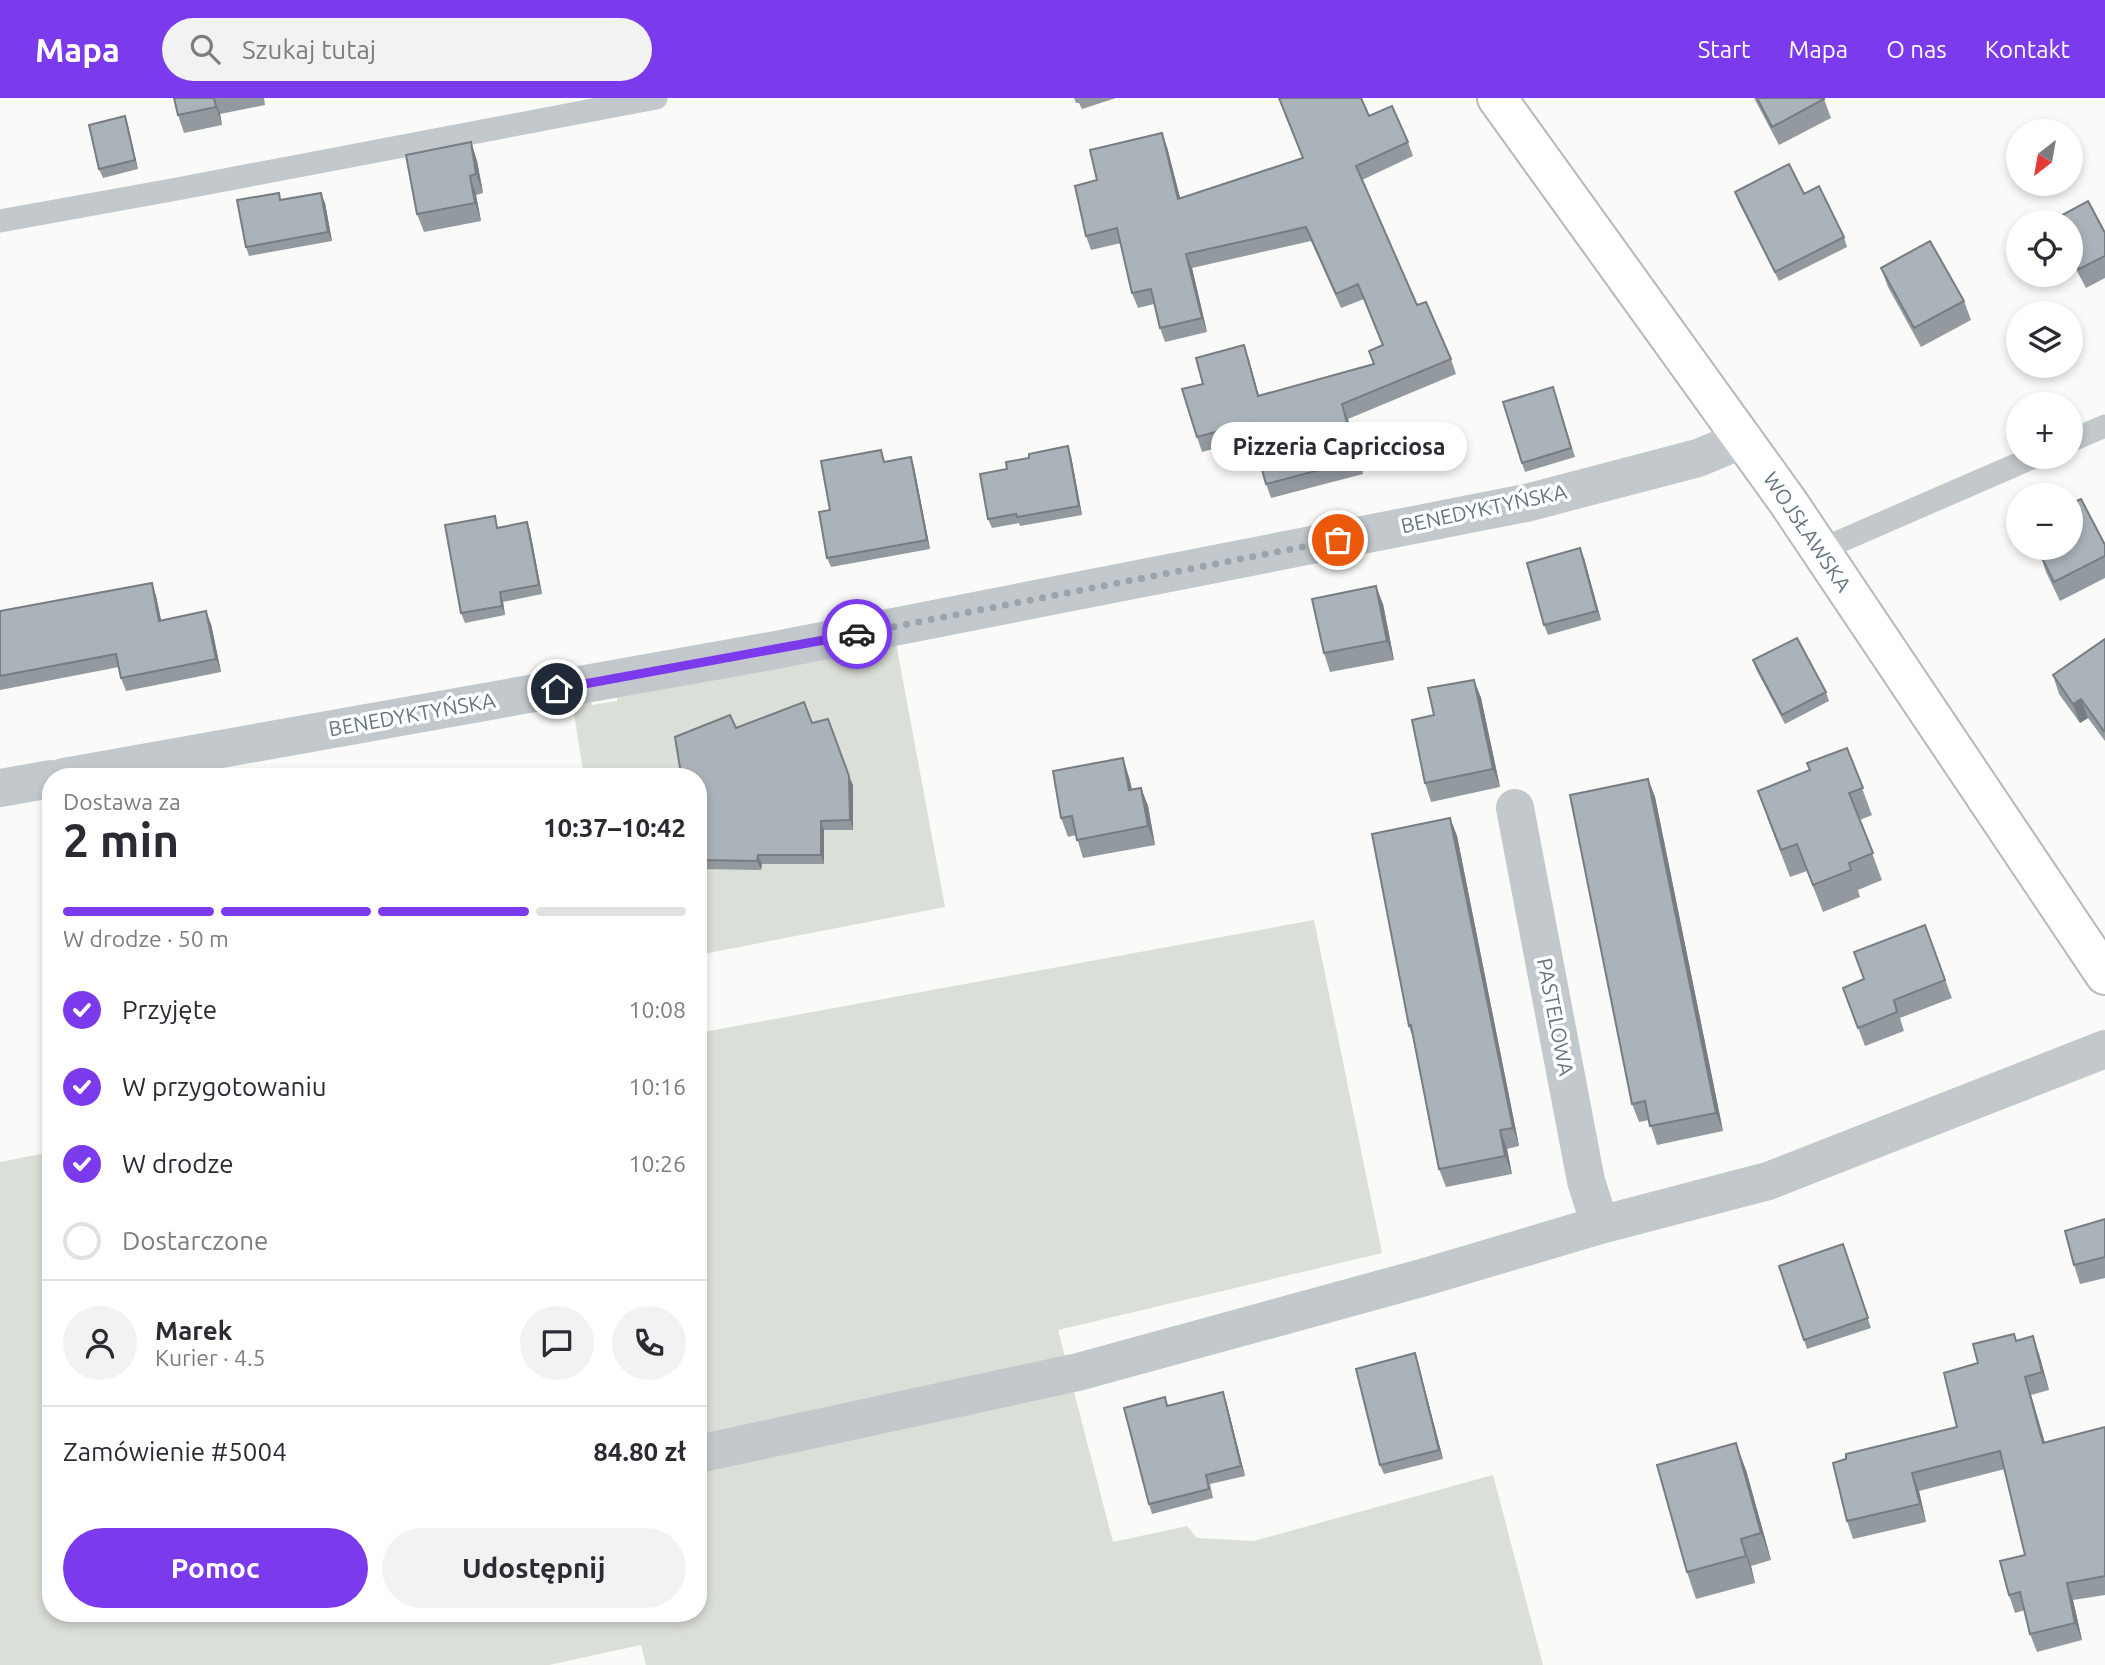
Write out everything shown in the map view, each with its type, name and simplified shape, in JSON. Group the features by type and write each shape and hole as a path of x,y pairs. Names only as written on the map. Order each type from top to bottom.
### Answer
{"street":[{"name":"WOJSŁAWSKA","path":"1497,98 1744,439 2105,975"},
{"name":"BENEDYKTYŃSKA","path":"114,768 776,650 1512,505 1698,458 1744,439"},
{"path":"0,788 42,781"},
{"name":"PASTELOWA","path":"1515,807 1586,1181 1600,1225"},
{"path":"707,1452 1078,1372 1425,1277 1600,1225 1769,1181 2105,1049"}],"lane":[{"path":"0,221 177,190 656,98"},
{"path":"2083,435 2105,426"},
{"path":"1820,550 2006,469"}],"shaded area":[{"path":"896,643 945,907 707,953 707,768 583,768 573,707 591,699 592,705 617,701 617,697 835,655 840,661 876,654 876,647"},
{"path":"1314,920 1382,1253 1058,1330 1113,1542 1187,1526 1197,1538 1254,1541 1493,1475 1543,1665 646,1665 641,1645 549,1665 0,1665 0,1162 42,1154 42,1622 707,1622 707,1031"}],"building":[{"path":"174,98 214,98 216,107 178,115"},
{"path":"1279,98 1361,98 1369,116 1392,106 1408,142 1356,166 1417,305 1426,302 1451,359 1342,404 1357,460 1266,484 1249,423 1197,437 1182,389 1203,384 1196,358 1244,345 1258,396 1374,364 1369,351 1383,345 1358,284 1336,294 1306,227 1186,254 1202,318 1160,328 1151,289 1132,293 1117,228 1086,236 1075,186 1097,180 1090,150 1162,133 1178,199 1303,158"},
{"path":"1757,98 1823,98 1824,99 1772,127"},
{"path":"125,116 135,160 99,169 89,125"},
{"path":"471,142 476,174 470,176 475,203 417,214 406,155"},
{"path":"1789,164 1804,194 1819,186 1844,237 1775,272 1735,192"},
{"path":"279,193 280,200 321,193 328,232 246,247 237,200"},
{"path":"2088,201 2105,233 2105,256 2083,267 2083,210 2071,210"},
{"path":"1930,241 1964,301 1914,328 1881,268"},
{"path":"1553,387 1571,448 1522,463 1503,402"},
{"path":"1068,446 1079,506 1017,517 1016,514 988,519 980,474 1007,469 1006,462 1029,458 1029,454"},
{"path":"881,450 884,462 911,457 927,540 827,558 819,512 830,510 821,461"},
{"path":"2083,503 2105,545 2105,556 2054,582 2043,560 2083,560"},
{"path":"495,516 497,528 527,522 539,585 500,592 502,606 461,613 445,525"},
{"path":"1580,548 1597,611 1544,625 1527,563"},
{"path":"152,583 159,621 206,611 216,659 121,678 116,654 0,676 0,611"},
{"path":"1376,586 1387,641 1324,653 1312,599"},
{"path":"1797,638 1826,692 1782,715 1753,660"},
{"path":"2105,639 2104,731 2081,699 2073,704 2053,675"},
{"path":"1474,680 1493,769 1425,783 1412,720 1434,715 1428,688"},
{"path":"804,702 812,723 828,719 849,776 850,820 821,821 821,855 758,855 757,861 707,860 707,768 680,768 675,737 730,715 736,728"},
{"path":"1847,748 1863,788 1849,793 1873,853 1849,863 1851,870 1813,885 1797,844 1781,850 1758,791 1810,770 1807,763"},
{"path":"1123,758 1129,790 1141,788 1148,826 1077,840 1072,816 1061,818 1053,771"},
{"path":"1648,779 1716,1113 1650,1126 1645,1101 1632,1104 1570,795"},
{"path":"1450,818 1513,1128 1500,1130 1505,1156 1439,1169 1372,834"},
{"path":"1925,925 1945,980 1894,1000 1897,1012 1858,1028 1843,988 1864,979 1854,952"},
{"path":"2105,1219 2105,1257 2074,1265 2065,1231"},
{"path":"1843,1244 1868,1318 1804,1340 1779,1266"},
{"path":"2014,1334 2016,1341 2033,1336 2042,1372 2025,1377 2043,1443 2105,1427 2105,1576 2067,1583 2075,1623 2030,1634 2020,1592 2009,1595 2000,1561 2025,1555 2000,1451 1912,1473 1920,1504 1847,1521 1833,1463 1846,1459 1846,1454 1957,1427 1944,1373 1978,1363 1973,1344"},
{"path":"1415,1353 1439,1450 1380,1465 1356,1369"},
{"path":"1223,1392 1241,1466 1206,1475 1209,1489 1149,1504 1124,1408 1165,1397 1167,1406"},
{"path":"1736,1443 1761,1533 1741,1539 1746,1556 1687,1572 1657,1465"}],"way so far":[{"path":"857,634 1338,540"}],"place":[{"name":"Pizzeria Capricciosa","path":"1338,540"}],"route":[{"path":"557,689 857,634"}]}
